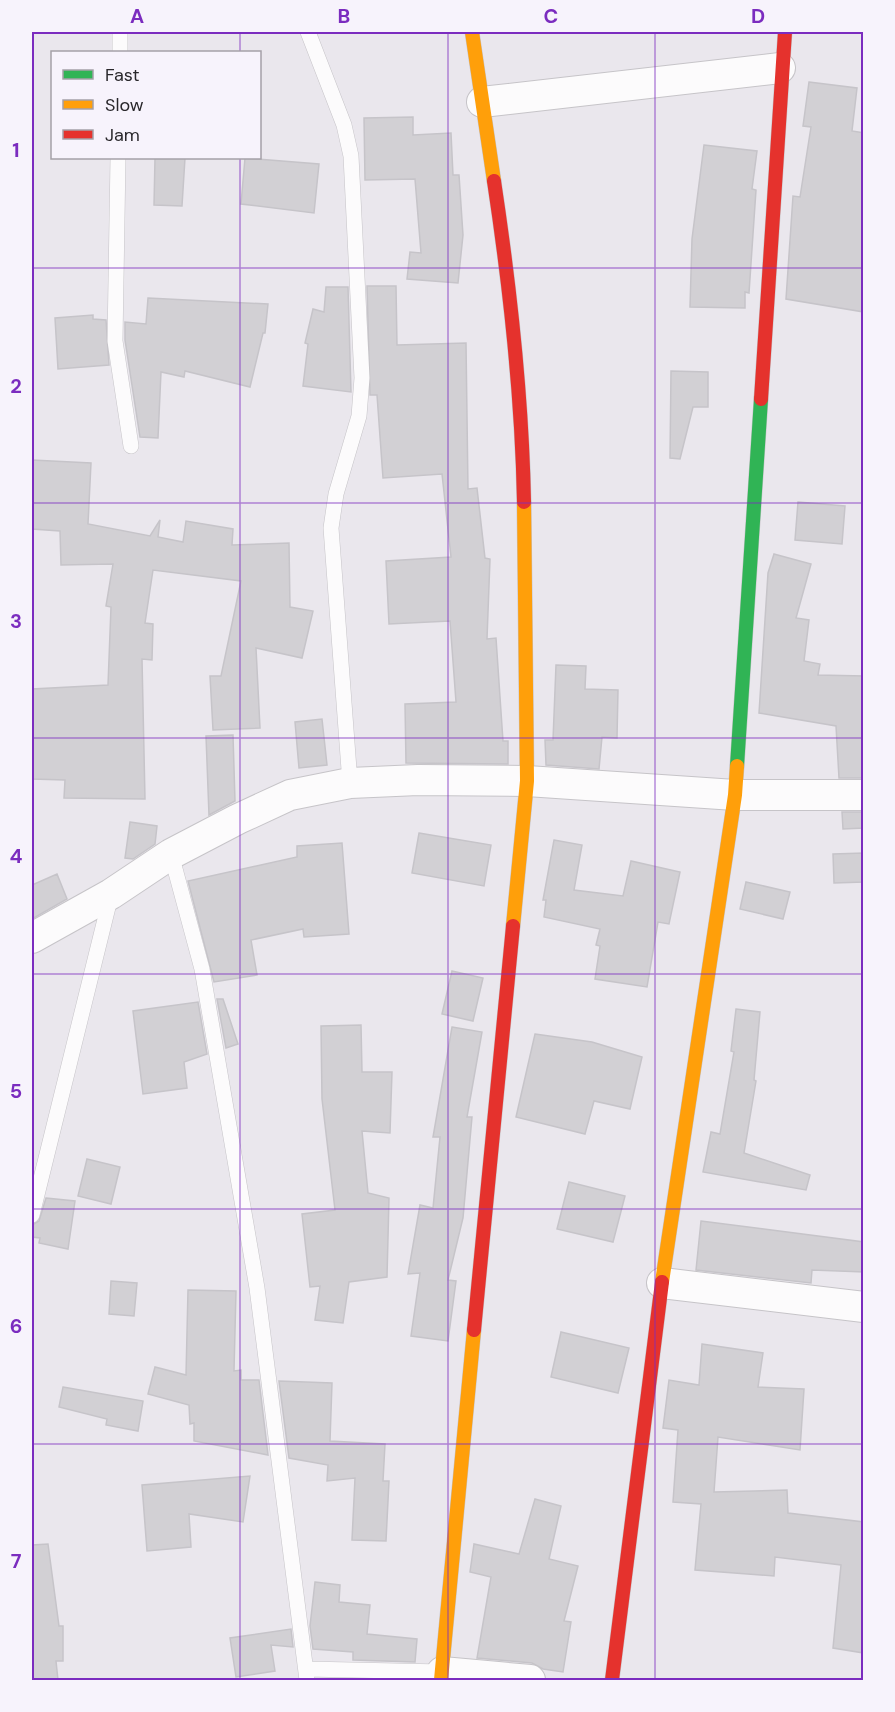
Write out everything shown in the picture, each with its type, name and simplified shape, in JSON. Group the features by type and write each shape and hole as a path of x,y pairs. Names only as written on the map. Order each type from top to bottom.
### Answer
{"street":[{"path":"472,32 510,289 523,460 526,781 442,1676 530,1680"},
{"path":"612,1680 662,1283 735,795 784,32"},
{"path":"482,102 780,68"},
{"path":"32,938 111,894 171,854 290,795 350,783 418,780 526,781 735,795 864,795"},
{"path":"662,1283 864,1307"}],"lane":[{"path":"120,32 120,51"},
{"path":"308,32 344,124 352,179 362,378 359,416 336,494 331,528 350,783"},
{"path":"118,159 115,341 130,446"},
{"path":"171,854 202,969 257,1288 307,1675 442,1676"},
{"path":"32,1215 111,894"}],"building":[{"path":"809,82 857,88 852,131 864,133 864,312 786,299 793,196 800,197 811,127 803,126"},
{"path":"413,117 413,135 451,133 453,175 459,175 463,235 458,283 407,279 410,252 421,253 415,179 365,180 364,118"},
{"path":"704,145 757,151 752,189 756,190 749,293 745,292 745,308 690,307 692,239"},
{"path":"155,159 185,159 182,206 154,205"},
{"path":"245,159 319,164 314,213 241,204"},
{"path":"367,286 396,286 397,345 466,343 468,489 477,488 485,558 490,559 487,639 496,638 503,741 508,741 508,764 406,763 405,704 456,702 450,621 389,624 386,561 451,557 442,474 383,478 377,395 370,395"},
{"path":"326,287 348,287 351,392 303,386 308,344 305,343 313,309 324,312"},
{"path":"148,298 268,304 265,333 263,333 250,387 185,371 184,377 161,372 158,438 140,437 125,340 125,322 146,324"},
{"path":"93,315 93,319 106,320 109,365 58,369 55,318"},
{"path":"671,371 708,372 708,407 693,407 680,459 670,458"},
{"path":"32,460 91,463 88,524 150,536 160,520 158,537 183,542 186,521 233,529 232,545 289,543 290,607 313,611 302,658 256,648 260,728 213,730 210,676 221,676 241,581 153,570 145,623 153,624 152,660 142,659 145,799 64,798 65,780 32,779 32,689 108,685 111,607 106,606 113,564 61,565 60,531 32,529"},
{"path":"798,502 845,506 842,544 795,540"},
{"path":"774,554 811,564 796,618 809,620 804,661 820,664 818,675 864,676 864,778 839,778 836,726 759,713 768,573"},
{"path":"556,665 586,666 585,689 618,690 617,738 602,737 599,769 546,765 545,740 553,740"},
{"path":"322,719 327,765 299,768 295,722"},
{"path":"233,735 235,801 209,815 206,736"},
{"path":"842,812 864,812 864,828 843,829"},
{"path":"130,822 157,826 155,844 133,859 125,858"},
{"path":"419,833 491,845 484,886 412,873"},
{"path":"554,840 582,845 574,890 623,896 631,861 680,872 669,924 658,922 647,987 595,979 600,946 596,945 600,929 544,917 546,900 543,900"},
{"path":"342,843 349,934 304,937 303,929 251,940 257,975 214,982 188,881 297,857 297,846"},
{"path":"864,853 864,882 834,883 833,854"},
{"path":"57,874 67,899 32,919 32,885"},
{"path":"746,882 790,892 783,919 740,909"},
{"path":"452,971 483,978 473,1021 442,1014"},
{"path":"217,999 223,999 238,1044 226,1048"},
{"path":"198,1002 207,1054 184,1062 187,1088 143,1094 133,1011"},
{"path":"736,1009 760,1012 754,1080 756,1081 744,1153 810,1175 806,1190 703,1172 711,1132 720,1134 734,1052 731,1051"},
{"path":"361,1025 362,1072 392,1072 390,1133 362,1131 368,1193 389,1198 387,1277 349,1282 343,1323 315,1320 320,1286 310,1287 302,1214 335,1210 322,1099 321,1026"},
{"path":"452,1027 482,1032 467,1117 472,1117 463,1218 448,1280 456,1281 448,1341 411,1336 420,1273 408,1274 420,1205 433,1208 440,1137 433,1137"},
{"path":"535,1034 592,1042 642,1057 630,1109 594,1101 585,1134 516,1117"},
{"path":"87,1159 120,1167 111,1204 78,1196"},
{"path":"569,1182 625,1196 613,1242 557,1229"},
{"path":"46,1198 75,1201 68,1249 39,1243 40,1238 32,1237 32,1225 39,1221"},
{"path":"701,1221 864,1242 864,1272 812,1270 811,1283 696,1270"},
{"path":"111,1281 137,1283 134,1316 109,1314"},
{"path":"188,1290 236,1291 234,1371 241,1370 241,1380 259,1380 268,1455 194,1441 194,1423 190,1424 189,1405 148,1394 155,1367 186,1375"},
{"path":"561,1332 629,1348 618,1393 551,1377"},
{"path":"702,1344 763,1353 758,1387 804,1389 800,1450 718,1437 714,1492 787,1490 788,1513 864,1522 864,1653 833,1648 841,1565 775,1557 774,1576 695,1570 701,1504 673,1502 678,1430 663,1428 669,1380 699,1385"},
{"path":"279,1381 332,1383 330,1441 385,1444 383,1481 389,1481 386,1541 352,1540 355,1478 327,1481 328,1465 289,1458"},
{"path":"63,1387 143,1401 138,1431 106,1425 107,1419 59,1407"},
{"path":"250,1476 243,1522 189,1514 191,1547 147,1551 142,1485"},
{"path":"535,1499 561,1506 549,1559 578,1566 564,1621 571,1622 563,1672 543,1669 532,1663 477,1658 491,1577 470,1572 474,1544 519,1554"},
{"path":"48,1544 59,1626 63,1626 63,1661 56,1661 58,1680 32,1680 32,1545"},
{"path":"315,1582 340,1585 339,1602 370,1605 367,1634 417,1639 415,1662 353,1660 353,1652 313,1649 310,1626"},
{"path":"291,1629 293,1647 271,1645 275,1671 236,1677 230,1638"}],"traffic: fast":[{"path":"737,766 761,399"}],"traffic: slow":[{"path":"472,32 494,181"},
{"path":"513,926 527,781 524,502"},
{"path":"662,1282 735,795 737,766"},
{"path":"441,1680 474,1330"}],"traffic: jam":[{"path":"761,399 785,32"},
{"path":"494,181 514,341 521,421 524,502"},
{"path":"474,1330 513,926"},
{"path":"612,1680 662,1282"}]}
